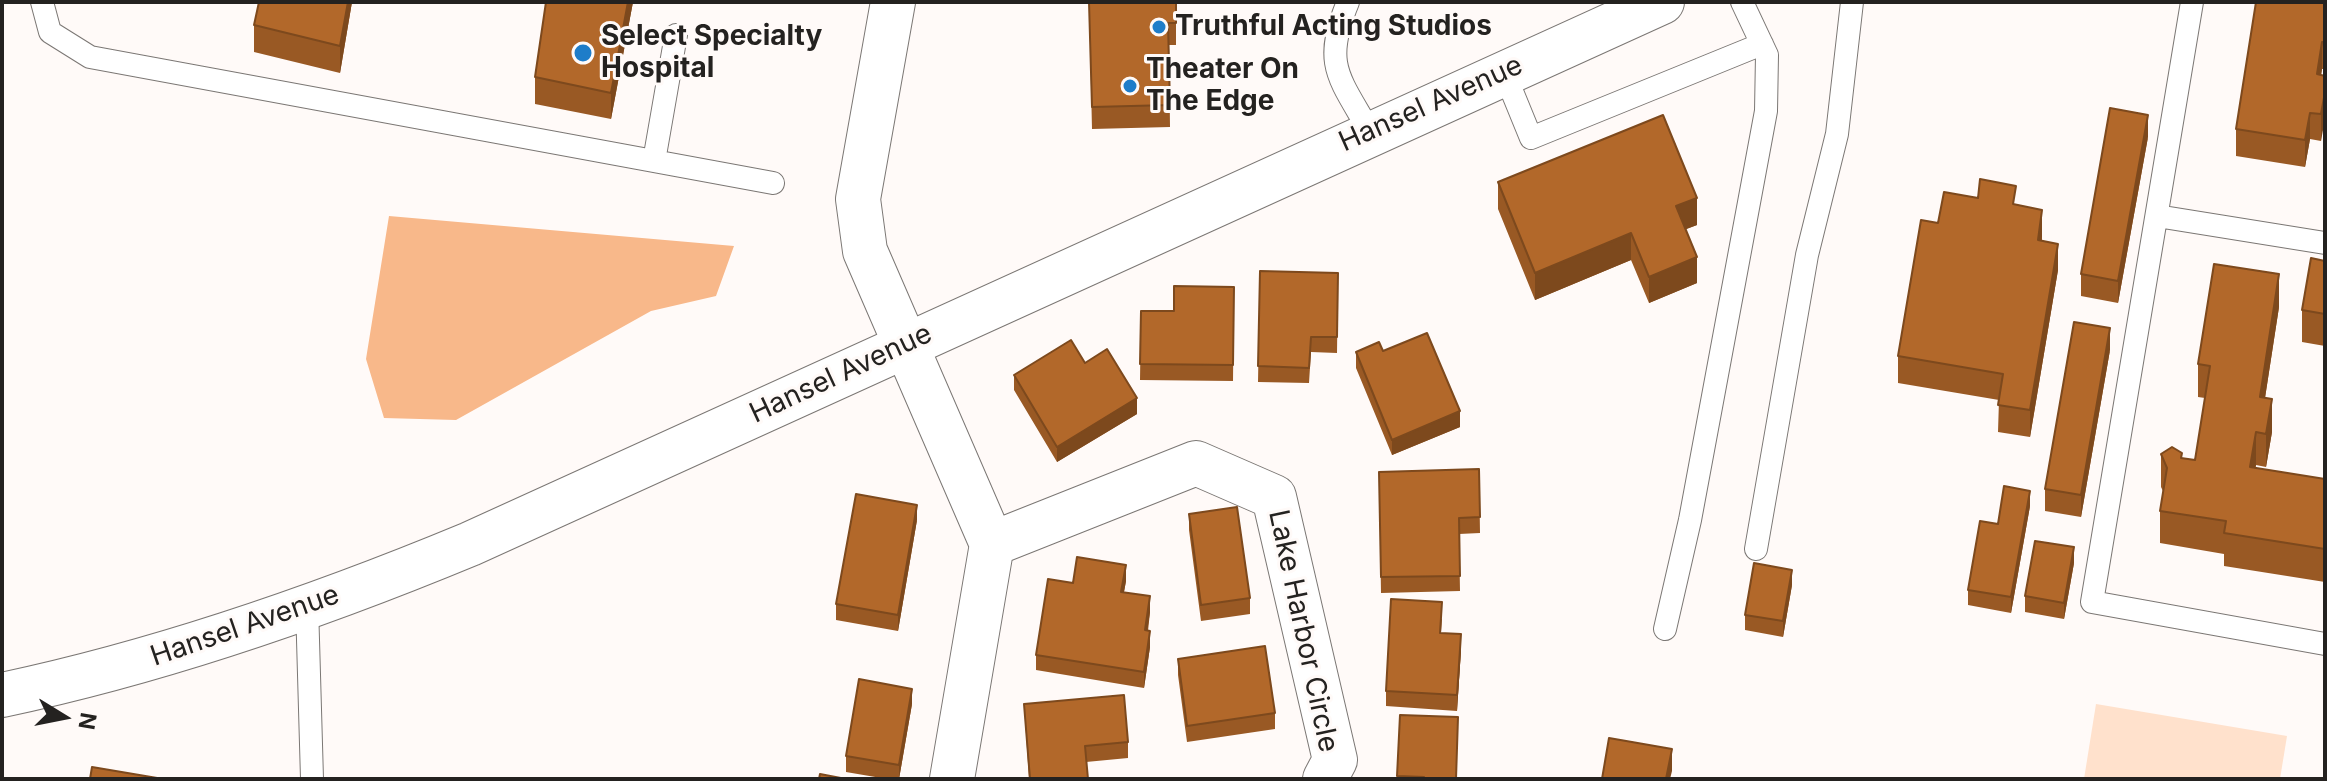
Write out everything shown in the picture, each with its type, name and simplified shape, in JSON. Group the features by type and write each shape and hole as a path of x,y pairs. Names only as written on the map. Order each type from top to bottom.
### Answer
{"main road":[{"path":"893,2 858,199 865,251 992,544 952,779"},
{"name":"Hansel Avenue","path":"2,695 135,663 286,615 470,544 1370,132 1662,2"},
{"name":"Lake Harbor Circle","path":"992,544 1196,463 1274,497 1335,760 1325,779"}],"lane":[{"path":"42,2 50,32 90,57 773,183"},
{"path":"1348,2 1334,38 1333,64 1370,132"},
{"path":"1665,629 1690,520 1766,111 1767,55 1742,2"},
{"path":"1756,549 1807,255 1837,134 1852,2"},
{"path":"2192,2 2092,602 2325,644"},
{"path":"654,161 676,35"},
{"path":"1504,72 1531,138 1762,44"},
{"path":"2157,216 2325,243"},
{"path":"307,605 312,779"}],"shaded area":[{"path":"389,216 734,246 716,296 651,311 456,420 384,418 366,359"},
{"path":"2096,704 2287,736 2280,779 2084,779"}],"building":[{"path":"259,2 348,2 340,46 254,25"},
{"name":"Select Specialty Hospital","path":"546,2 628,2 611,93 535,77"},
{"name":"Theater On The Edge","path":"1089,2 1176,2 1176,23 1168,23 1170,105 1092,107"},
{"path":"2256,2 2325,2 2325,42 2322,42 2317,74 2325,76 2325,92 2321,114 2310,113 2305,140 2236,129"},
{"path":"2110,108 2148,115 2118,281 2081,274"},
{"path":"1663,115 1697,198 1676,206 1697,257 1649,277 1631,233 1535,273 1498,182"},
{"path":"1980,179 2016,186 2013,204 2042,210 2038,240 2058,244 2030,410 1998,405 2003,374 1898,356 1921,220 1938,223 1944,192 1978,198"},
{"path":"2311,258 2325,261 2325,314 2302,310"},
{"path":"2214,264 2279,274 2260,397 2272,399 2266,434 2256,432 2250,467 2325,479 2325,549 2224,533 2226,521 2160,511 2167,468 2161,454 2172,447 2182,453 2181,458 2195,460 2210,366 2198,364"},
{"path":"1260,271 1338,273 1337,337 1311,337 1309,368 1258,366"},
{"path":"1174,286 1234,287 1233,365 1140,364 1141,311 1174,311"},
{"path":"2074,322 2110,328 2081,495 2045,489"},
{"path":"1427,333 1460,411 1392,440 1356,352 1379,342 1383,351"},
{"path":"1071,340 1085,363 1107,349 1137,398 1057,447 1014,375"},
{"path":"1479,469 1480,517 1459,518 1460,576 1381,577 1379,472"},
{"path":"2004,486 2030,491 2011,597 1968,590 1980,521 1998,524"},
{"path":"856,494 917,505 898,615 836,604"},
{"path":"1237,507 1250,598 1201,605 1189,514"},
{"path":"2035,541 2074,547 2064,603 2025,596"},
{"path":"1077,557 1126,565 1121,592 1150,596 1145,630 1150,631 1144,672 1036,655 1048,579 1073,583"},
{"path":"1754,563 1792,570 1783,621 1745,615"},
{"path":"1391,599 1442,602 1440,633 1461,634 1457,695 1386,691"},
{"path":"1265,646 1275,713 1187,726 1178,659"},
{"path":"859,679 912,689 899,765 846,756"},
{"path":"1124,695 1128,742 1085,746 1088,779 1030,779 1024,704"},
{"path":"1400,715 1458,717 1456,779 1397,776"},
{"path":"1609,738 1672,749 1666,779 1602,779"},
{"path":"92,767 163,779 90,779"},
{"path":"820,774 846,779 819,779"}],"place":[{"name":"Truthful Acting Studios","path":"1159,27"},
{"name":"Select Specialty Hospital","path":"583,53"},
{"name":"Theater On The Edge","path":"1130,86"}]}
